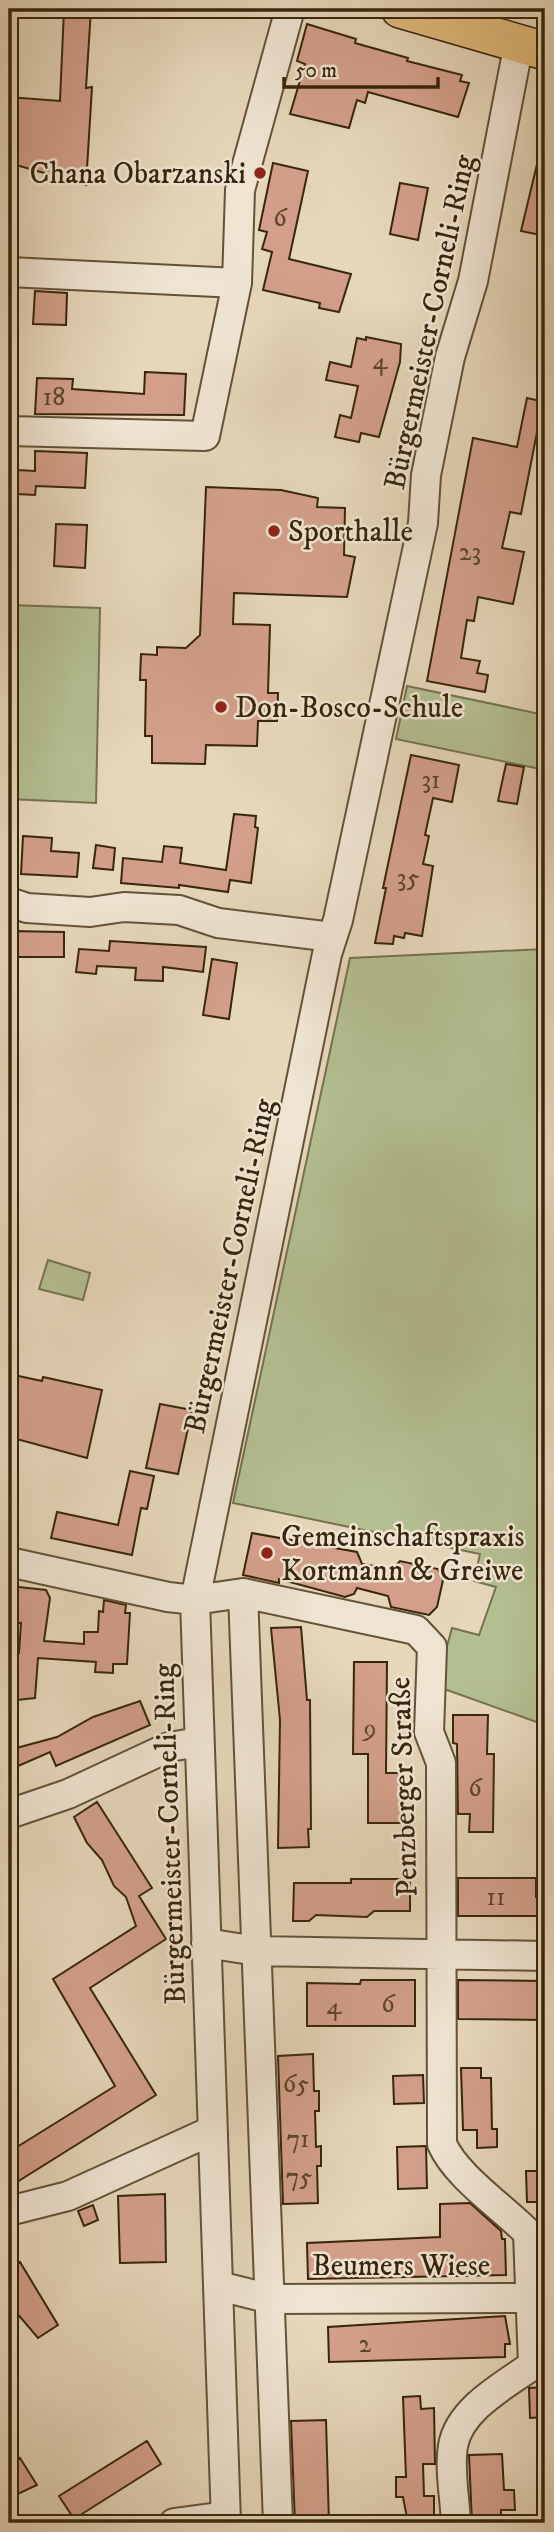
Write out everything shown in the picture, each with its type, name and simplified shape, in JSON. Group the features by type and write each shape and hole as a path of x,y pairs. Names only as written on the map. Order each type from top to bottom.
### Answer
{"main road":[{"path":"400,9 532,47"}],"street":[{"path":"9,431 205,436 237,283 240,190 290,9"},
{"name":"Bürgermeister-Corneli-Ring","path":"226,2520 195,1600 332,937 423,523 426,475 450,357 473,281 532,47"},
{"path":"9,272 237,283"},
{"path":"9,902 27,908 90,912 124,907 179,911 218,923 332,937"},
{"name":"Penzberger Straße","path":"9,1562 168,1597 195,1600 243,1593 416,1630 432,1647 429,1732 441,1763 439,1956"},
{"name":"Penzberger Straße","path":"201,1564 243,1593"},
{"path":"243,1593 278,2523"},
{"path":"9,1814 68,1794 169,1747 199,1742"},
{"path":"206,1956 236,1964 257,1951 545,1956"},
{"name":"Beumers Wiese","path":"439,1956 442,2144 450,2162 461,2174 537,2232 530,2298 539,2364 466,2417 457,2432 452,2447 456,2523"},
{"path":"9,2211 68,2196 211,2131"},
{"name":"Beumers Wiese","path":"219,2286 271,2299 530,2298"},
{"name":"Beumers Wiese","path":"220,2320 271,2299"},
{"path":"174,2523 226,2520"}],"green space":[{"path":"9,605 100,608 96,803 9,799"},
{"path":"407,686 545,715 545,770 396,739"},
{"path":"545,949 545,1725 436,1686 452,1628 479,1635 496,1587 474,1581 480,1554 233,1503 350,958"},
{"path":"48,1260 90,1273 83,1300 39,1289"}],"building":[{"path":"64,9 91,9 86,88 92,87 86,185 9,163 9,97 60,101"},
{"path":"307,24 356,39 355,43 408,58 407,61 462,75 460,81 469,83 458,117 368,92 365,103 357,100 349,128 290,114 305,64 297,61"},
{"path":"539,156 545,157 545,236 521,231"},
{"path":"273,163 308,171 289,259 351,274 339,312 319,308 320,303 263,290 272,252 262,249 267,232 259,230"},
{"path":"400,183 428,188 418,240 390,234"},
{"path":"35,291 67,293 66,325 33,324"},
{"path":"366,337 401,344 400,362 379,437 361,433 359,442 335,437 340,415 351,418 358,386 326,380 330,362 351,367 357,338 366,340"},
{"path":"145,372 186,374 184,415 35,414 37,378 73,379 72,389 144,394"},
{"path":"527,398 545,402 545,423 539,422 521,514 510,512 502,548 524,552 513,604 478,597 474,621 467,620 461,658 480,661 477,673 488,675 485,692 427,681 473,438 517,447"},
{"path":"35,451 87,453 85,488 36,486 35,495 17,494 18,470 35,471"},
{"path":"206,487 281,490 318,498 317,507 345,508 344,555 355,557 347,597 234,593 233,624 270,625 268,693 278,693 277,721 258,721 257,746 206,745 205,764 152,763 152,736 145,736 146,680 140,680 141,654 157,655 157,647 186,648 200,635"},
{"path":"56,524 87,525 85,568 54,566"},
{"path":"411,755 459,765 452,802 433,798 425,835 429,836 423,864 433,866 422,936 405,933 404,938 394,936 393,944 375,943 386,888 383,888"},
{"path":"506,764 524,767 517,804 498,801"},
{"path":"234,814 256,816 255,827 258,828 251,883 230,880 228,892 179,885 179,888 121,883 123,858 162,862 164,846 182,848 180,863 226,870"},
{"path":"23,836 52,838 51,851 79,853 77,877 21,874"},
{"path":"96,845 115,848 113,870 93,868"},
{"path":"9,931 64,932 64,957 9,957"},
{"path":"110,941 206,947 203,972 163,967 163,981 135,980 136,968 97,966 96,974 76,972 79,949 109,951"},
{"path":"212,959 237,963 229,1019 203,1015"},
{"path":"9,1374 42,1381 43,1377 102,1390 87,1458 9,1437"},
{"path":"160,1404 192,1410 178,1474 146,1468"},
{"path":"130,1471 154,1476 147,1509 141,1508 132,1555 51,1538 57,1512 118,1525"},
{"path":"252,1533 357,1552 362,1564 393,1569 400,1561 438,1569 443,1580 437,1607 429,1615 391,1607 388,1596 357,1588 354,1594 345,1597 279,1579 279,1583 243,1575"},
{"path":"9,1586 46,1590 50,1598 44,1641 84,1644 84,1632 98,1632 99,1611 103,1612 104,1600 126,1605 125,1613 130,1613 127,1664 113,1664 113,1673 95,1672 96,1662 38,1658 35,1698 17,1700 18,1679 9,1678 9,1663 10,1653 19,1653 21,1623 9,1622"},
{"path":"301,1627 307,1700 310,1700 311,1829 308,1829 309,1847 278,1848 280,1720 271,1628"},
{"path":"354,1662 387,1662 386,1773 402,1773 402,1823 368,1823 368,1754 353,1754"},
{"path":"140,1701 150,1725 56,1766 50,1752 9,1770 9,1750 57,1737 93,1717"},
{"path":"453,1715 488,1715 487,1754 494,1754 493,1832 469,1832 470,1814 458,1814 457,1744 453,1743"},
{"path":"97,1802 152,1888 139,1896 166,1939 90,1988 156,2095 9,2187 9,2152 115,2086 53,1979 136,1926 126,1897 114,1886 102,1860 87,1843 74,1817"},
{"path":"458,1878 536,1878 536,1897 545,1897 545,1916 458,1916"},
{"path":"351,1879 410,1879 410,1911 374,1911 367,1917 316,1915 309,1921 293,1921 294,1883 351,1883"},
{"path":"361,1980 415,1980 415,2026 307,2026 307,1983 360,1984"},
{"path":"458,1980 545,1981 545,2020 458,2019"},
{"path":"313,2054 314,2091 319,2091 319,2111 315,2111 316,2147 321,2146 321,2166 317,2166 318,2203 283,2204 278,2056"},
{"path":"461,2068 481,2068 481,2078 491,2078 492,2129 497,2129 497,2147 477,2148 477,2130 463,2130"},
{"path":"423,2075 424,2103 394,2104 393,2076"},
{"path":"426,2146 427,2188 398,2189 397,2147"},
{"path":"526,2171 545,2171 545,2202 527,2202"},
{"path":"165,2194 166,2262 120,2263 118,2196"},
{"path":"470,2203 501,2231 502,2239 505,2239 506,2275 308,2279 307,2243 440,2237 440,2204"},
{"path":"93,2205 98,2220 84,2226 78,2211"},
{"path":"20,2262 58,2325 38,2338 9,2304 9,2269"},
{"path":"505,2316 510,2344 505,2344 505,2357 329,2362 328,2327"},
{"path":"545,2387 545,2417 530,2418 529,2388"},
{"path":"420,2396 421,2409 434,2408 435,2464 423,2464 424,2496 434,2496 434,2523 408,2523 403,2497 396,2497 396,2477 406,2477 403,2397"},
{"path":"326,2420 329,2523 295,2523 291,2421"},
{"path":"147,2441 161,2464 74,2519 59,2496"},
{"path":"502,2454 504,2490 514,2490 515,2510 501,2510 501,2523 472,2523 469,2455"},
{"path":"20,2458 37,2485 9,2498 9,2466"}],"place":[{"name":"Chana Obarzanski","path":"260,173"},
{"name":"Sporthalle","path":"274,531"},
{"name":"Don-Bosco-Schule","path":"221,707"},
{"name":"Gemeinschaftspraxis Kortmann & Greiwe","path":"267,1553"}]}
